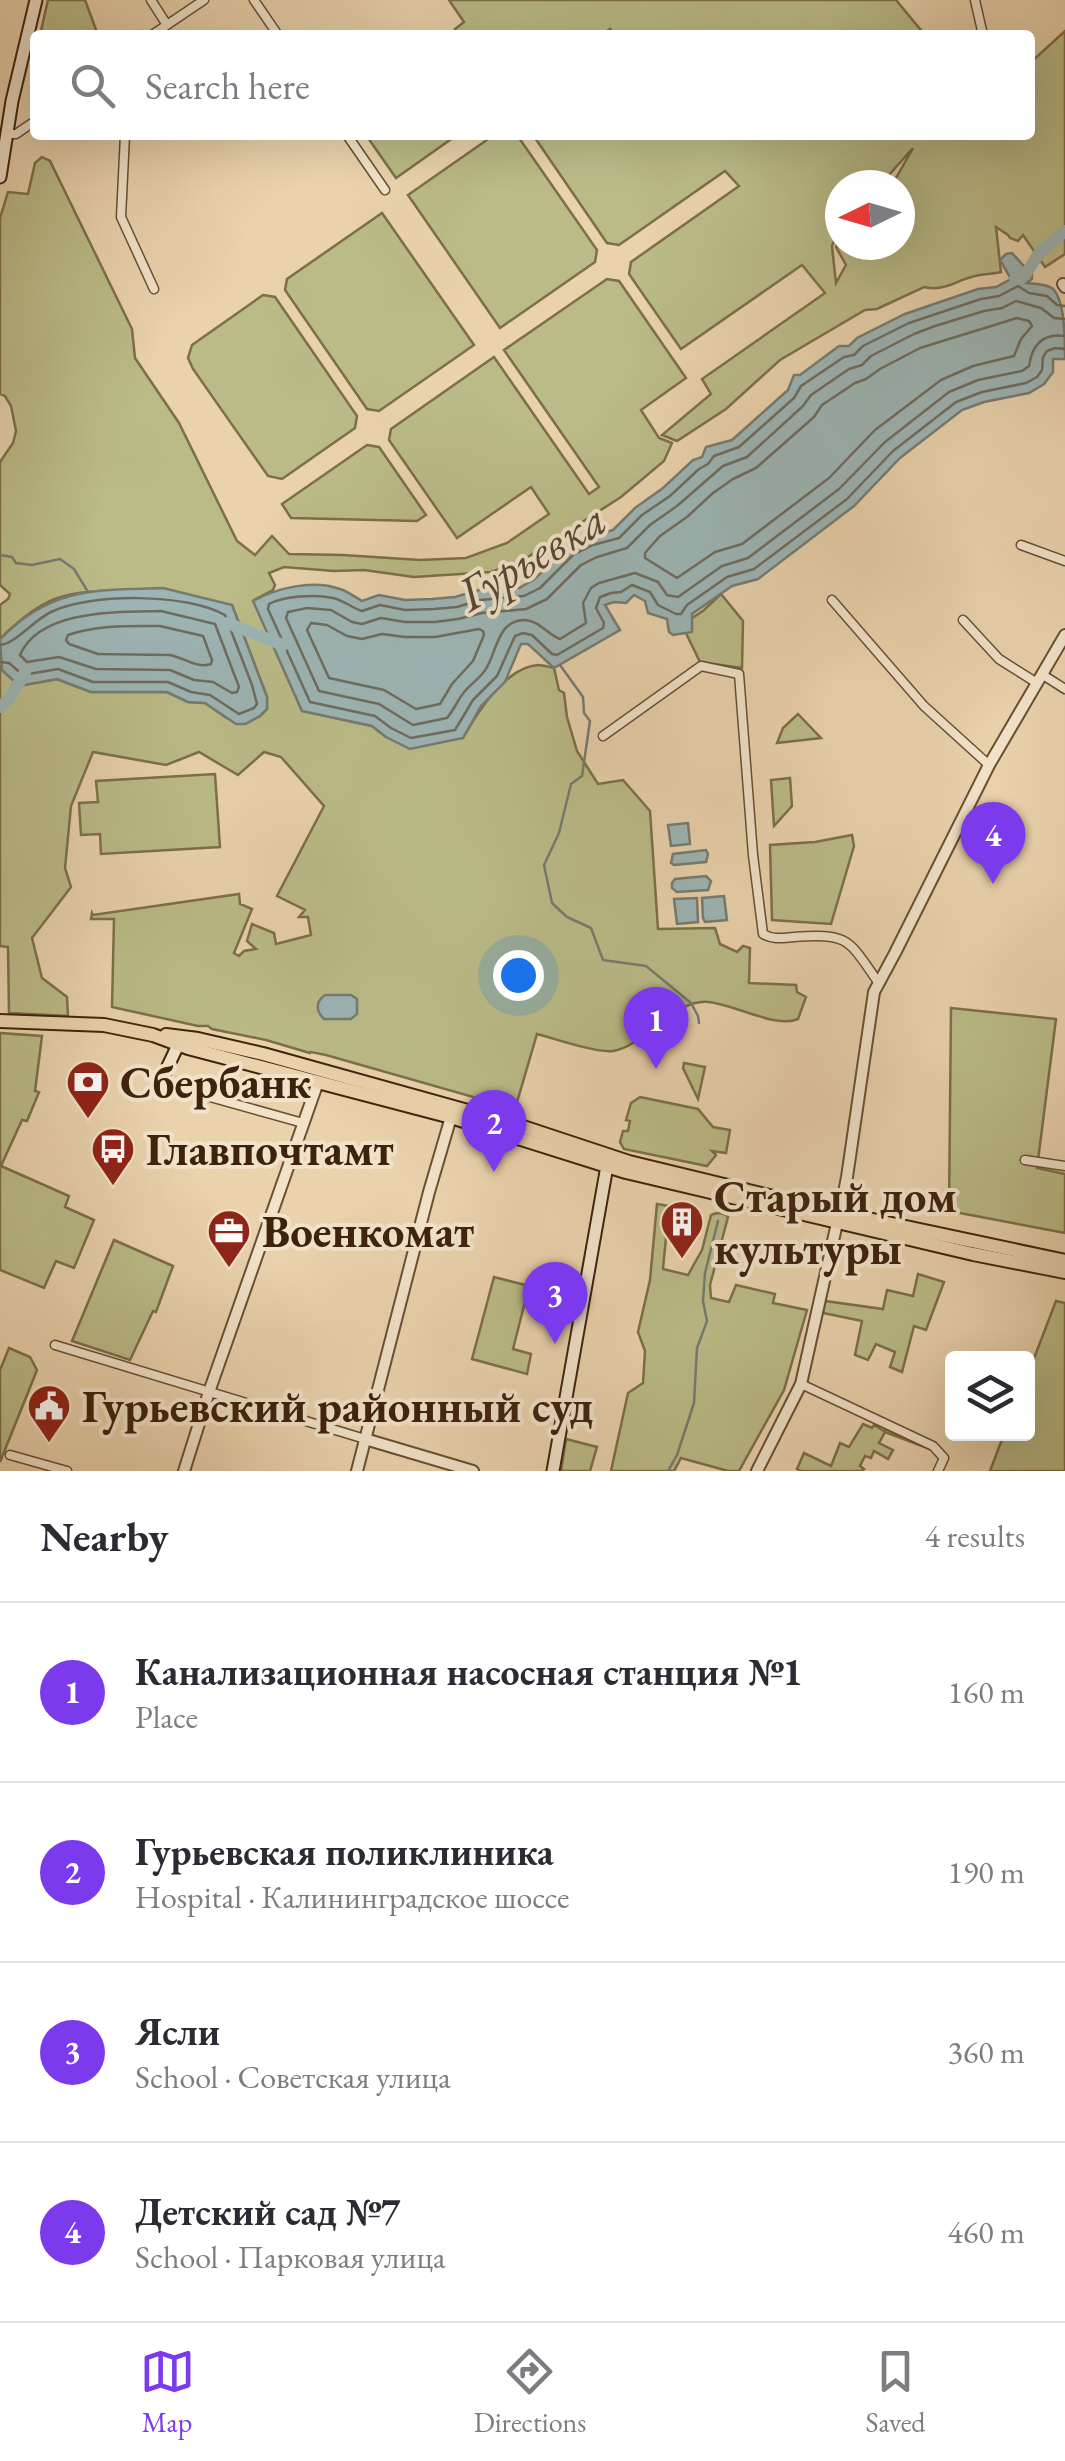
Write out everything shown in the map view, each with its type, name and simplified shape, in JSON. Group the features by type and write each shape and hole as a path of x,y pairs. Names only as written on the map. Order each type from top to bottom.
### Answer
{"main road":[{"path":"0,176 7,134 6,101 36,0"},
{"path":"0,1021 104,1026 608,1161 972,1254 1065,1272"},
{"path":"168,1043 198,1039 264,1054 510,1123 608,1161"},
{"path":"160,1083 168,1043"},
{"path":"553,1471 608,1161"},
{"path":"838,1218 1065,1261"}],"street":[{"path":"151,0 168,25"},
{"path":"160,30 204,0"},
{"path":"254,0 275,30"},
{"path":"976,0 982,30"},
{"path":"7,134 16,134 30,124"},
{"path":"125,140 121,217 154,288"},
{"path":"350,140 385,190"},
{"path":"1021,546 1065,561"},
{"path":"832,600 924,706 989,765"},
{"path":"963,620 999,659 1065,688"},
{"path":"757,1471 801,1384 848,1177 874,992 962,815 1065,635"},
{"path":"604,736 702,666 739,674 763,934 772,939 827,934 844,940 853,946 878,982"},
{"path":"184,1471 318,1082"},
{"path":"160,1083 303,1124"},
{"path":"357,1471 451,1117"},
{"path":"1025,1160 1065,1166"},
{"path":"55,1345 473,1471"},
{"path":"801,1384 932,1446 944,1458 938,1471"},
{"path":"10,1454 67,1471"}],"green space":[{"path":"48,0 85,0 96,30 41,30"},
{"path":"449,0 896,0 921,30 456,30 464,22"},
{"path":"1065,31 1065,254 1045,267 1023,235 1018,241 996,227 1001,272 944,287 924,287 877,309 865,310 780,360 726,409 677,441 662,435 711,394 702,379 825,293 802,265 681,349 629,274 631,262 739,186 725,171 619,245 607,243 536,140 1035,140 1035,58"},
{"path":"369,140 450,140 396,178"},
{"path":"487,140 520,140 597,250 595,262 500,328 408,195"},
{"path":"42,157 50,161 132,329 135,358 179,423 237,541 255,555 272,536 289,554 420,560 466,558 507,543 549,514 531,487 457,538 389,440 391,429 494,357 589,494 599,487 504,350 607,279 619,281 686,378 641,410 659,438 672,443 664,461 621,497 520,562 491,572 414,577 364,570 284,567 269,573 275,585 273,590 254,600 302,711 372,726 386,737 463,738 503,682 526,668 554,668 577,751 598,784 623,780 650,811 658,929 715,928 720,944 737,952 743,946 750,948 749,983 796,985 797,992 806,997 798,1019 767,1019 708,1002 683,1008 636,1041 613,1051 537,1034 515,1109 326,1055 112,1007 114,919 91,919 92,913 239,894 240,904 252,909 234,953 239,956 256,949 247,941 252,924 274,933 276,944 311,935 308,917 299,917 305,910 277,896 324,806 281,757 264,752 238,775 199,752 166,765 93,752 71,806 65,868 71,887 32,938 42,978 67,997 68,1016 9,1013 8,947 0,946 0,666 19,686 57,679 91,692 167,692 188,702 205,703 227,718 245,724 267,709 267,697 232,605 135,592 85,592 42,605 0,639 0,605 10,594 0,585 0,462 16,431 11,406 0,394 0,218 8,192 28,194 35,163"},
{"path":"382,213 474,345 379,411 367,409 285,290 287,279"},
{"path":"263,295 275,297 357,416 355,428 282,479 268,476 188,358 192,345"},
{"path":"367,445 379,447 426,515 417,521 291,518 282,504"},
{"path":"721,594 743,621 742,668 700,662 682,625"},
{"path":"798,714 821,738 777,743 783,728"},
{"path":"215,774 220,847 101,854 100,834 81,835 79,803 98,802 96,781"},
{"path":"790,778 792,806 774,826 771,780"},
{"path":"852,835 854,846 831,924 772,920 770,845"},
{"path":"951,1008 1056,1019 1037,1168 1065,1174 1065,1233 949,1211"},
{"path":"0,1033 42,1036 35,1091 39,1092 1,1166 69,1196 65,1207 94,1220 74,1268 56,1261 44,1288 0,1270"},
{"path":"684,1063 705,1067 698,1099 683,1068"},
{"path":"640,1097 698,1109 713,1127 730,1130 726,1153 712,1151 716,1155 707,1166 624,1149 620,1142 623,1131 628,1131 630,1121 626,1120 631,1103"},
{"path":"657,1204 669,1206 663,1269 688,1275 702,1250 711,1215 722,1213 728,1217 710,1285 711,1298 729,1302 736,1285 775,1294 773,1303 807,1310 784,1390 739,1471 681,1458 674,1471 611,1471 628,1393 643,1383 645,1351 638,1332 650,1280"},
{"path":"114,1240 173,1266 156,1312 153,1311 130,1360 72,1341"},
{"path":"918,1274 944,1282 926,1330 914,1326 902,1372 890,1367 895,1352 876,1344 868,1360 855,1355 862,1321 823,1313 825,1301 883,1309 887,1290 913,1296"},
{"path":"494,1277 529,1286 513,1349 531,1354 527,1374 472,1359"},
{"path":"1056,1301 1065,1303 1065,1471 990,1471 1001,1441 1035,1441 1035,1356"},
{"path":"9,1348 30,1357 37,1370 0,1462 0,1370"},
{"path":"863,1424 886,1429 930,1449 885,1432 879,1443 893,1450 888,1459 874,1451 871,1458 865,1456 862,1471 797,1469 804,1453 831,1466 840,1443 849,1447"},
{"path":"566,1439 597,1447 590,1471 561,1471"}],"water":[{"path":"1012,253 1032,275 1027,283 1052,288 1062,310 1065,359 1053,359 1053,372 1044,384 1029,393 962,410 900,458 854,506 758,579 732,586 692,614 692,632 673,635 667,619 648,613 645,601 634,595 626,603 605,605 620,630 554,668 528,644 521,644 505,682 481,706 463,738 410,749 372,726 302,711 253,601 307,585 340,589 362,601 379,595 405,600 432,599 479,590 519,588 555,561 566,547 613,530 693,460 702,457 706,447 732,440 788,390 794,375 800,375 839,346 849,346 905,314 1011,279 1000,260"},
{"path":"163,588 232,605 267,697 267,709 260,716 236,724 205,703 188,702 167,692 91,692 57,679 19,686 2,670 0,639 37,609 95,591"},
{"path":"688,823 690,844 671,846 668,825"},
{"path":"706,850 706,862 671,863 673,854"},
{"path":"706,876 711,881 708,890 677,892 672,888 675,879"},
{"path":"724,896 727,920 705,922 702,898"},
{"path":"697,898 698,922 677,924 674,899"},
{"path":"325,995 351,995 357,999 357,1014 351,1019 324,1019 318,1007"}],"waterway":[{"name":"Гурьевка","path":"1015,279 1027,272 1040,252 1065,231"},
{"path":"0,555 32,565 60,559 74,569 88,592"},
{"name":"Гурьевка","path":"227,623 283,645"},
{"path":"560,665 583,697 584,713 590,721 582,776 571,784 559,833 544,865 552,903 567,917 591,928 603,960 646,966 691,1003 699,1023"},
{"name":"Гурьевка","path":"0,707 25,673"},
{"path":"668,1471 694,1403 697,1348 707,1321 703,1301 705,1273 718,1221"}],"place":[{"name":"Детский сад №7","path":"993,884"},
{"name":"Канализационная насосная станция №1","path":"656,1069"},
{"name":"Сбербанк","path":"88,1120"},
{"name":"Гурьевская поликлиника","path":"494,1172"},
{"name":"Главпочтамт","path":"113,1187"},
{"name":"Старый дом культуры","path":"682,1260"},
{"name":"Военкомат","path":"229,1269"},
{"name":"Ясли","path":"555,1344"},
{"name":"Гурьевский районный суд","path":"49,1444"}]}
